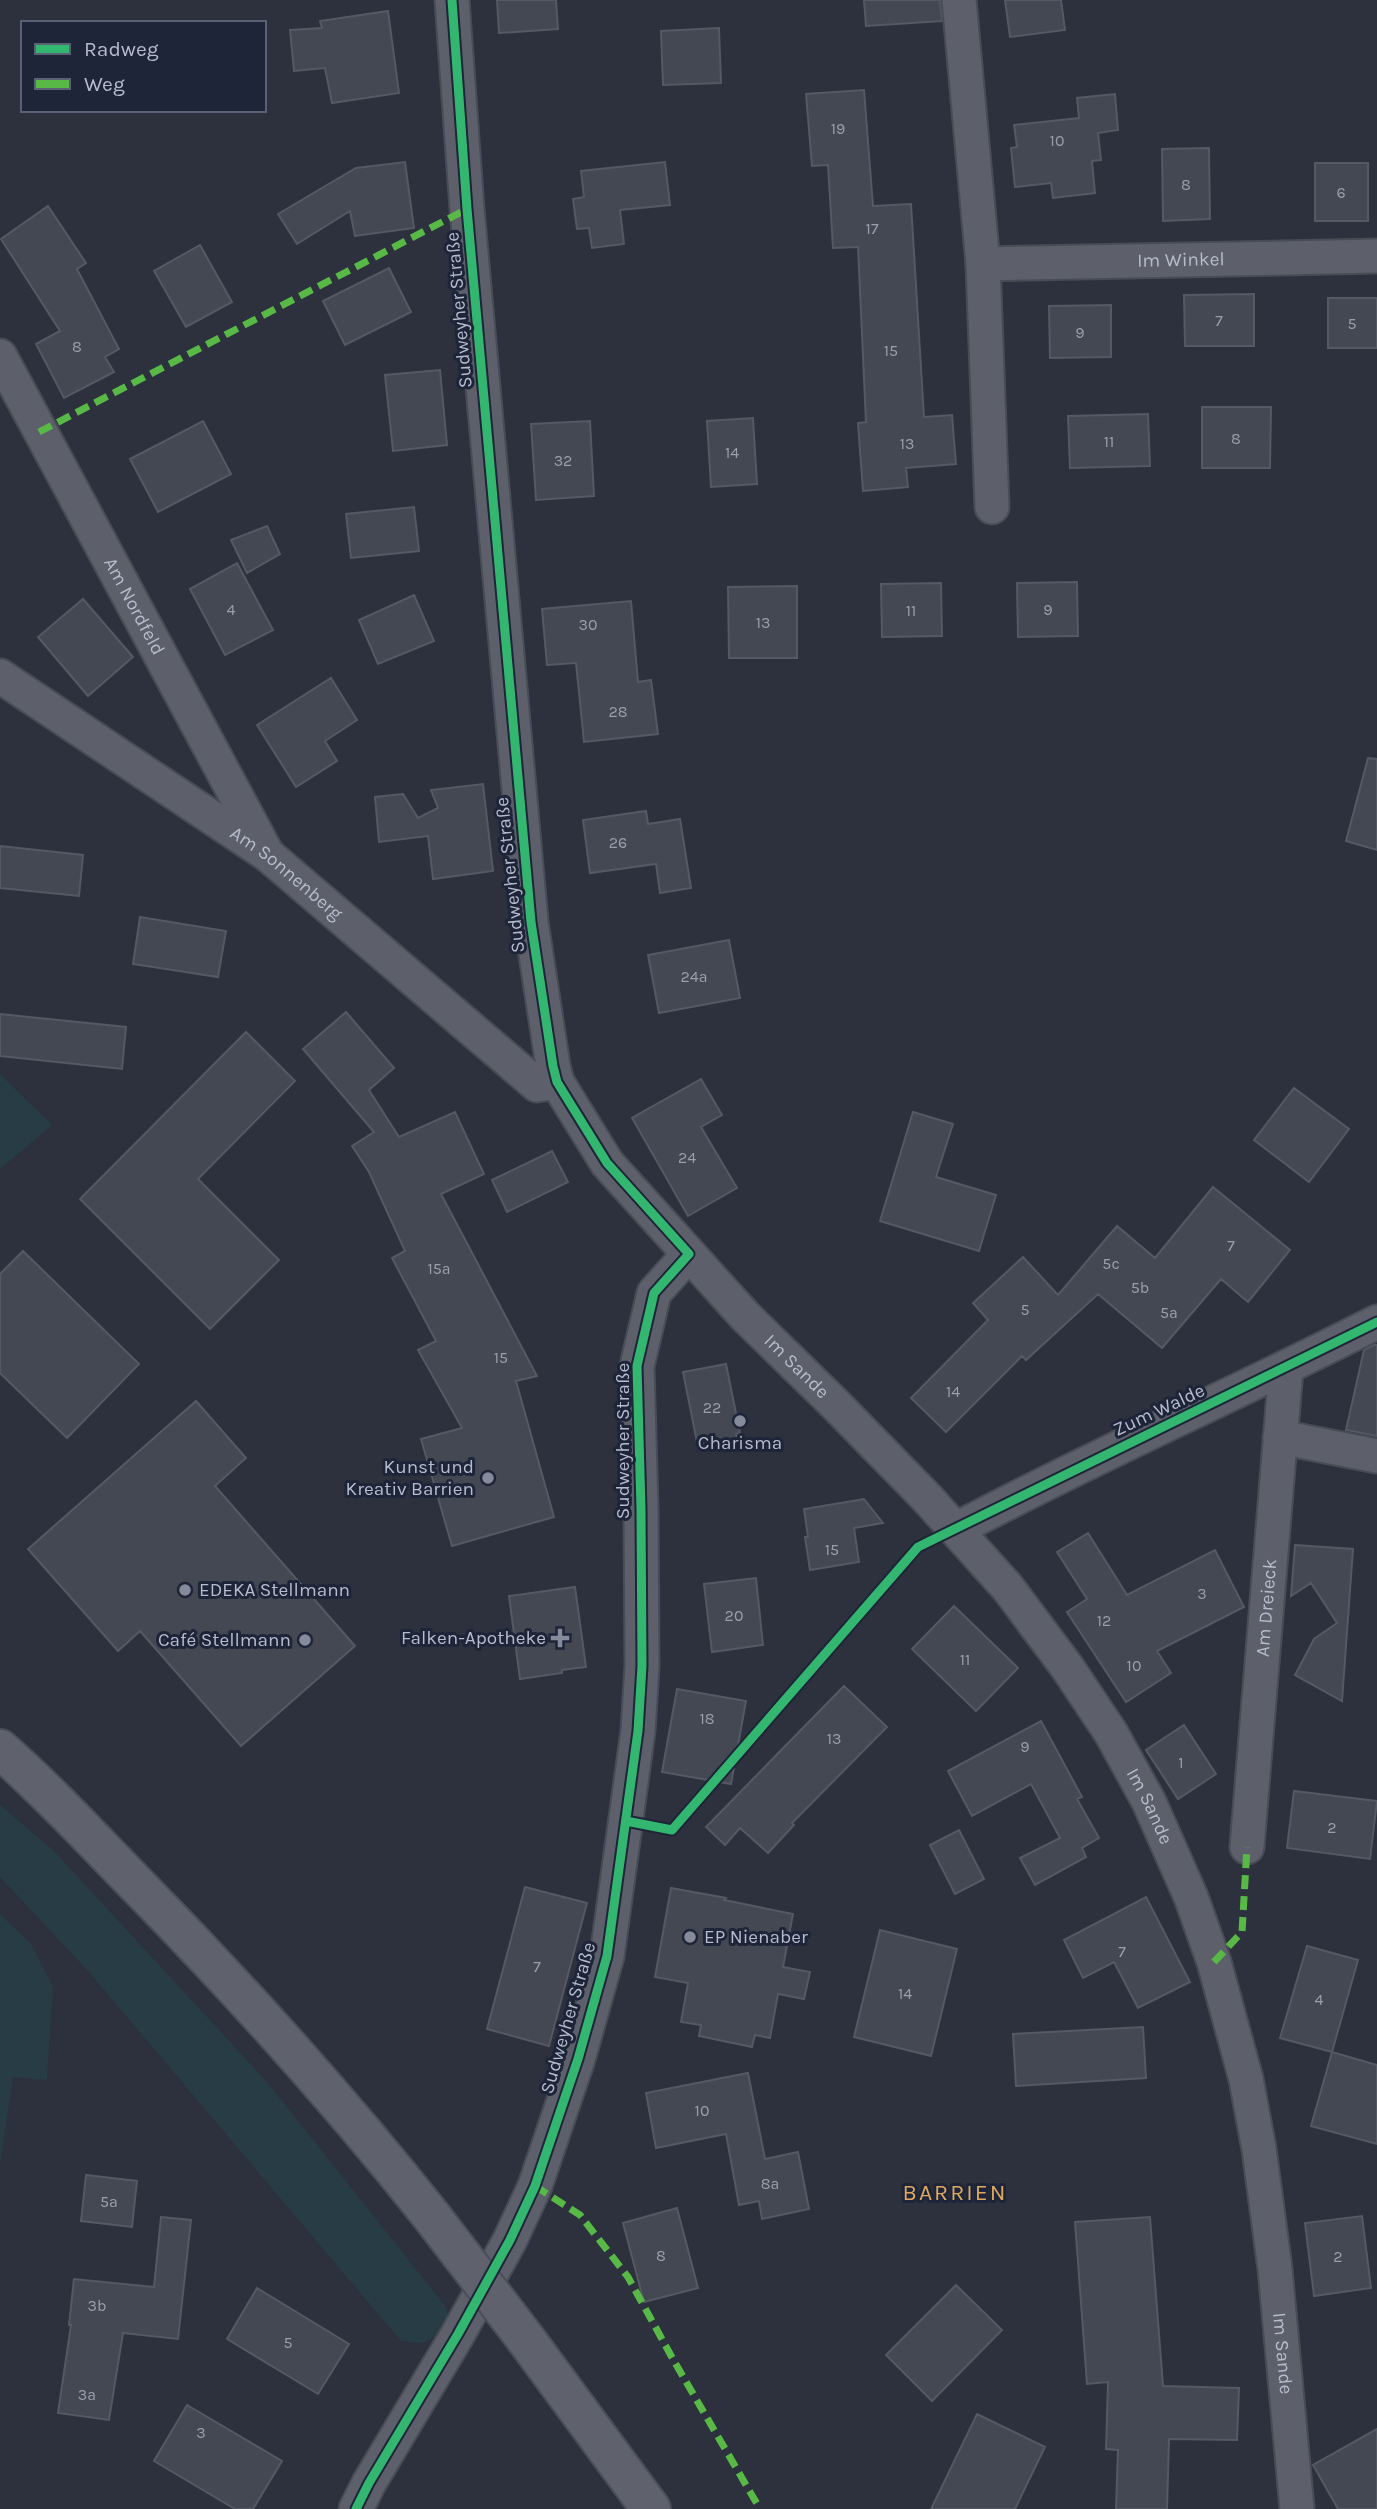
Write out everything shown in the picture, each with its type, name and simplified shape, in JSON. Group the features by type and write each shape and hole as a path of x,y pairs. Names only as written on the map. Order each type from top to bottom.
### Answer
{"main road":[{"path":"0,1749 226,1976 367,2136 525,2338 651,2509"}],"street":[{"name":"Sudweyher Straße","path":"356,2509 458,2334 510,2240 530,2197 578,2059 607,1956 638,1731 642,1666 637,1366 654,1293 689,1254 607,1163 558,1082 553,1066 531,922 467,209 452,0"},
{"path":"959,0 983,264 992,507"},
{"name":"Im Winkel","path":"983,264 1377,256"},
{"name":"Am Nordfeld","path":"0,356 268,855"},
{"name":"Am Sonnenberg","path":"0,676 268,855 537,1085 558,1082"},
{"name":"Im Sande","path":"689,1254 746,1316 957,1529 1008,1588 1067,1667 1111,1733 1149,1802 1191,1897 1214,1962 1246,2079 1259,2149 1275,2269 1297,2509"},
{"name":"Zum Walde","path":"957,1529 1019,1496 1286,1369 1377,1322"},
{"name":"Am Dreieck","path":"1247,1847 1286,1369"},
{"path":"1280,1437 1377,1456"}],"shaded area":[{"path":"0,1074 52,1125 0,1169"},
{"path":"0,1805 53,1850 267,2082 446,2307 452,2328 422,2343 401,2341 89,1972 0,1877"},
{"path":"0,1914 31,1944 53,1987 47,2080 13,2077 0,2165"}],"building":[{"path":"497,0 556,0 558,29 499,33"},
{"path":"864,0 940,0 942,21 866,26"},
{"path":"1005,0 1061,0 1065,30 1010,37"},
{"path":"388,11 399,93 332,103 325,68 294,71 290,30 322,28 320,21"},
{"path":"719,28 721,83 663,85 661,31"},
{"path":"864,90 873,206 911,204 924,417 952,415 956,464 906,468 908,487 863,491 858,423 866,422 858,247 833,248 828,165 812,166 806,94"},
{"path":"1115,94 1118,130 1098,133 1101,160 1092,161 1095,193 1053,198 1051,183 1015,187 1011,148 1017,147 1014,125 1079,118 1077,98"},
{"path":"1209,148 1210,219 1163,221 1162,149"},
{"path":"405,162 414,228 355,236 350,211 297,244 278,214 356,168"},
{"path":"665,162 670,205 620,210 624,244 592,248 589,228 577,229 573,199 584,197 581,171"},
{"path":"1315,163 1368,163 1368,221 1315,221"},
{"path":"48,206 86,263 77,269 119,349 105,357 114,372 64,398 36,344 60,331 1,239"},
{"path":"200,245 232,302 186,327 154,271"},
{"path":"389,268 411,312 345,345 323,301"},
{"path":"1254,294 1254,346 1185,346 1184,295"},
{"path":"1328,298 1377,298 1377,348 1328,348"},
{"path":"1111,305 1111,357 1050,358 1049,306"},
{"path":"440,370 447,445 393,451 385,375"},
{"path":"1202,407 1271,407 1270,468 1202,468"},
{"path":"1148,414 1150,466 1070,468 1068,416"},
{"path":"753,418 757,484 711,487 707,421"},
{"path":"203,421 231,474 158,512 130,459"},
{"path":"590,421 594,496 536,500 531,424"},
{"path":"414,507 419,551 351,558 346,514"},
{"path":"267,526 280,554 247,573 231,540"},
{"path":"237,563 273,630 225,655 190,589"},
{"path":"1077,582 1078,636 1018,637 1017,583"},
{"path":"941,583 942,636 882,637 881,584"},
{"path":"797,586 797,658 729,658 728,587"},
{"path":"414,595 434,641 378,664 359,620"},
{"path":"83,599 133,657 88,696 38,637"},
{"path":"631,601 638,682 651,680 658,734 584,742 576,663 547,665 542,609"},
{"path":"331,678 357,720 325,741 337,761 296,787 257,725"},
{"path":"1368,758 1377,759 1377,850 1346,841"},
{"path":"483,784 493,871 433,879 428,836 379,842 375,797 403,794 418,818 438,808 431,790"},
{"path":"646,811 648,824 680,819 691,888 660,893 656,864 590,873 583,820"},
{"path":"0,846 83,855 79,896 0,888"},
{"path":"140,917 226,931 218,977 133,964"},
{"path":"729,940 740,998 659,1013 648,955"},
{"path":"346,1012 394,1068 369,1090 399,1137 455,1112 484,1174 441,1194 537,1376 516,1381 554,1517 452,1546 421,1439 462,1428 418,1350 436,1341 392,1258 405,1251 369,1172 352,1146 374,1132 303,1049"},
{"path":"0,1014 126,1027 122,1069 0,1056"},
{"path":"246,1032 295,1081 198,1179 279,1260 210,1329 80,1199"},
{"path":"701,1079 722,1115 701,1127 737,1188 688,1216 632,1118"},
{"path":"1294,1088 1349,1129 1309,1182 1254,1140"},
{"path":"913,1112 953,1124 936,1177 996,1195 979,1251 880,1221"},
{"path":"552,1151 568,1182 507,1212 492,1180"},
{"path":"1213,1187 1290,1250 1248,1302 1221,1279 1162,1348 1098,1294 1026,1360 1022,1356 946,1432 911,1398 988,1320 973,1303 1023,1257 1058,1295 1117,1226 1155,1258"},
{"path":"23,1251 139,1364 67,1438 0,1373 0,1274"},
{"path":"1377,1345 1377,1436 1346,1430 1364,1350"},
{"path":"726,1364 740,1433 736,1434 737,1439 698,1447 683,1372"},
{"name":"EDEKA Stellmann","path":"196,1401 246,1458 215,1486 355,1646 241,1746 140,1631 118,1651 28,1549"},
{"path":"864,1499 883,1523 854,1528 859,1562 810,1570 804,1509"},
{"path":"1088,1533 1127,1595 1215,1550 1244,1607 1157,1651 1171,1673 1126,1702 1067,1612 1087,1599 1057,1552"},
{"path":"1295,1545 1353,1549 1342,1701 1295,1675 1314,1639 1337,1623 1311,1583 1291,1596"},
{"path":"756,1578 763,1645 712,1652 704,1584"},
{"path":"575,1587 586,1667 520,1679 509,1596"},
{"path":"954,1606 1018,1668 976,1711 912,1649"},
{"path":"844,1686 887,1727 792,1823 794,1825 768,1853 740,1828 725,1845 706,1827"},
{"path":"677,1689 746,1701 731,1784 662,1772"},
{"path":"1041,1721 1082,1797 1077,1799 1099,1838 1082,1848 1086,1857 1035,1885 1020,1858 1060,1838 1031,1784 972,1816 948,1771"},
{"path":"1184,1725 1216,1774 1178,1799 1146,1750"},
{"path":"1294,1791 1377,1801 1370,1859 1287,1848"},
{"path":"959,1830 984,1879 955,1894 930,1845"},
{"path":"525,1887 587,1903 549,2046 487,2029"},
{"path":"671,1888 793,1914 783,1967 810,1972 804,1999 778,1994 770,2038 755,2035 752,2047 699,2036 701,2025 681,2022 688,1983 655,1977"},
{"path":"1146,1897 1190,1982 1138,2008 1114,1962 1083,1978 1064,1940"},
{"path":"880,1930 957,1949 931,2056 854,2037"},
{"path":"1307,1946 1358,1960 1332,2052 1280,2038"},
{"path":"1143,2027 1146,2078 1016,2086 1013,2034"},
{"path":"1332,2052 1377,2065 1377,2144 1311,2126"},
{"path":"748,2073 765,2159 798,2152 809,2209 762,2219 759,2201 739,2205 726,2134 656,2148 646,2093"},
{"path":"86,2175 137,2181 132,2227 81,2221"},
{"path":"677,2208 698,2288 644,2302 623,2223"},
{"path":"1362,2216 1371,2288 1314,2296 1305,2223"},
{"path":"161,2217 191,2220 178,2339 123,2333 109,2420 58,2413 71,2325 74,2279 154,2287"},
{"path":"1150,2217 1163,2386 1239,2388 1237,2440 1169,2439 1167,2509 1116,2509 1118,2450 1106,2449 1108,2382 1087,2384 1075,2222"},
{"path":"956,2285 1002,2330 932,2401 886,2355"},
{"path":"257,2288 349,2344 318,2394 227,2339"},
{"path":"187,2405 282,2461 253,2509 235,2509 154,2461"},
{"path":"977,2414 1045,2447 1015,2509 931,2509"},
{"path":"1377,2429 1377,2509 1338,2509 1313,2465"}],"marked path":[{"path":"39,432 467,209"},
{"path":"1214,1962 1242,1932 1247,1847"},
{"path":"535,2186 580,2215 628,2277 760,2509"}],"cycle path":[{"path":"356,2509 458,2334 510,2240 535,2186 578,2059 607,1956 638,1731 642,1666 637,1366 654,1293 689,1254 607,1163 557,1082 553,1066 531,922 467,209 452,0"},
{"path":"626,1821 672,1830 918,1547 1377,1322"}],"place":[{"name":"Charisma","path":"740,1421"},
{"name":"Kunst und Kreativ Barrien","path":"488,1478"},
{"name":"EDEKA Stellmann","path":"185,1590"},
{"name":"Falken-Apotheke","path":"560,1638"},
{"name":"Café Stellmann","path":"305,1640"},
{"name":"EP Nienaber","path":"690,1937"}],"district":[{"name":"BARRIEN","path":"955,2192"}]}
